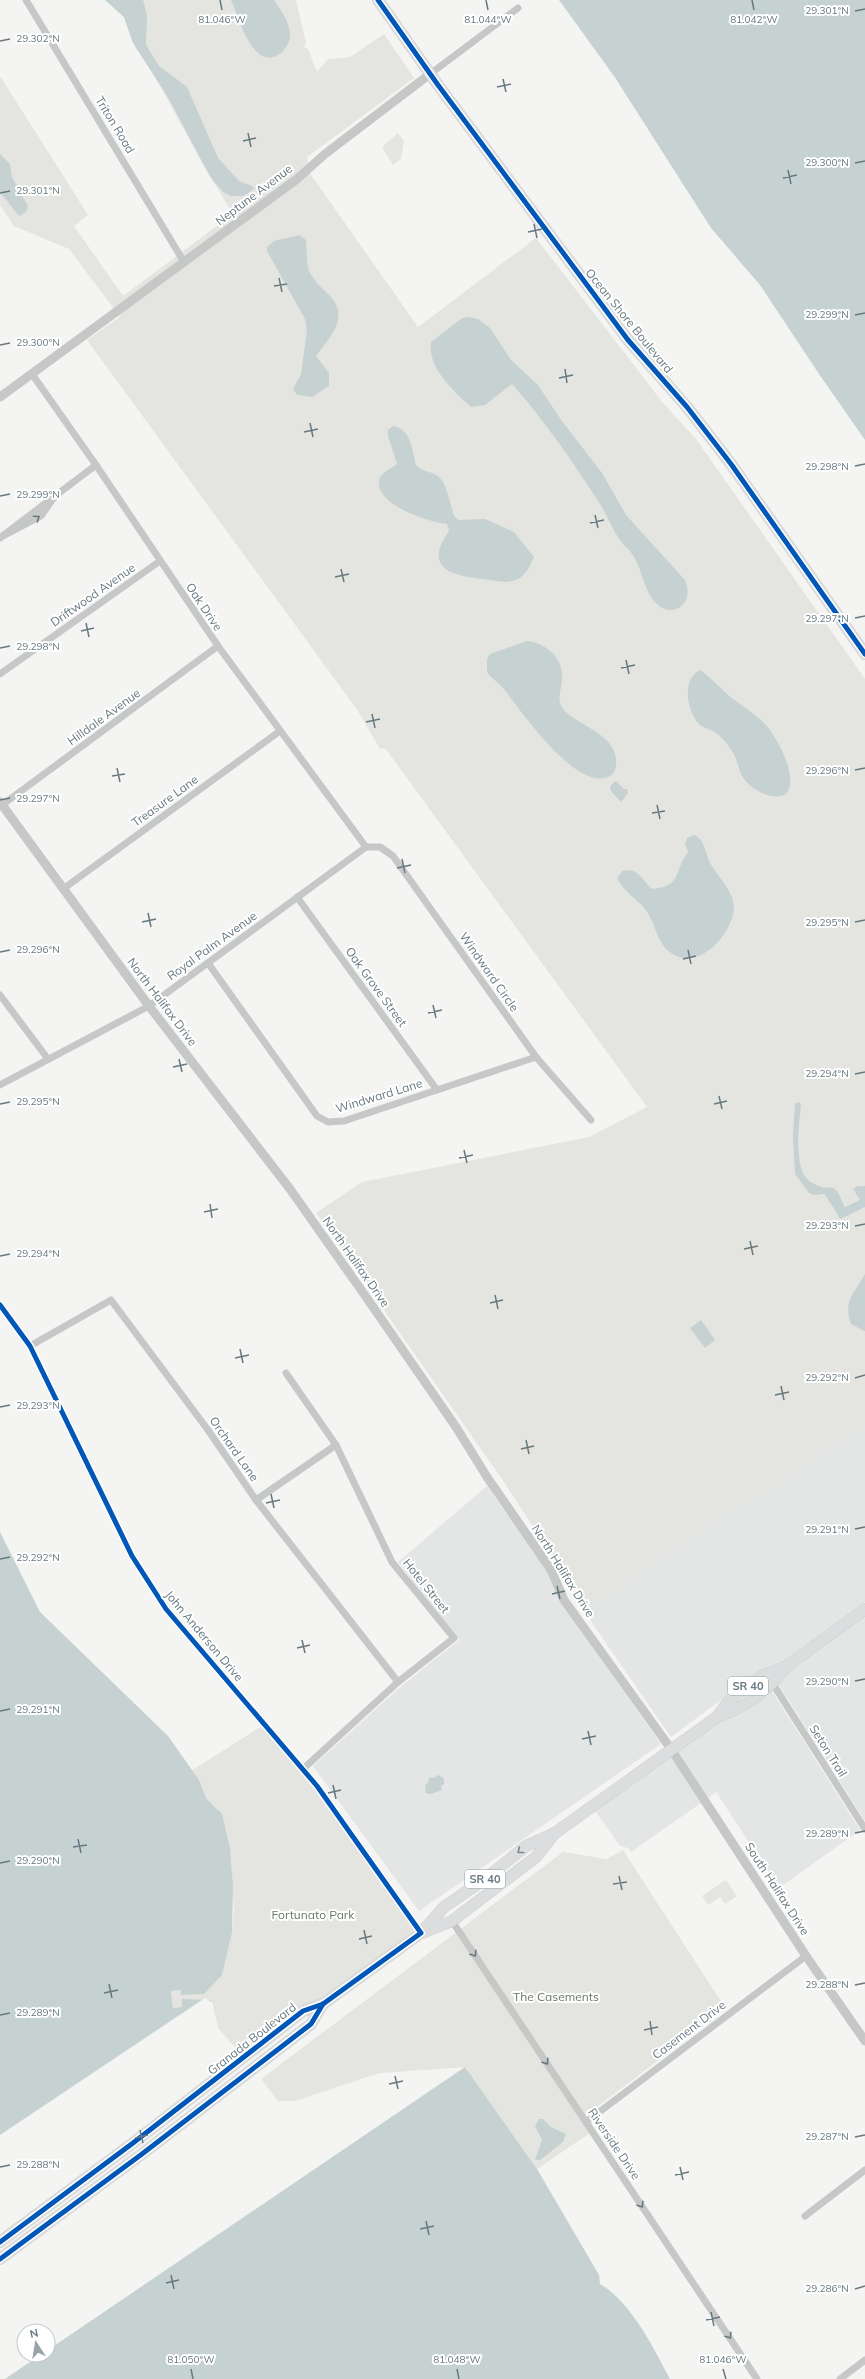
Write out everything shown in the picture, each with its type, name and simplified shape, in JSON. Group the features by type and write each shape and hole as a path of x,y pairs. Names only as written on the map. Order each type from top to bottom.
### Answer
{"main road":[{"name":"Ocean Shore Boulevard","path":"378,0 430,74 628,340 687,407 731,464 865,654"},
{"name":"SR 40","path":"717,1717 730,1699 763,1675 787,1666 865,1608"},
{"name":"SR 40","path":"323,2004 421,1933 444,1907 485,1878 526,1846 555,1833 717,1717 739,1710 774,1684 787,1666"},
{"name":"SR 40","path":"421,1933 452,1921 536,1857 555,1833"},
{"path":"452,1921 458,1903 485,1878"},
{"name":"Granada Boulevard","path":"0,2242 266,2042 303,2011 323,2004"},
{"name":"Granada Boulevard","path":"0,2260 311,2024 323,2004"}],"street":[{"name":"Triton Road","path":"26,0 184,262"},
{"name":"Neptune Avenue","path":"0,397 296,179 325,154 518,8"},
{"name":"Oak Drive","path":"32,374 96,465 218,646 366,847"},
{"path":"1,537 41,516 55,496 96,465"},
{"name":"Driftwood Avenue","path":"0,674 160,561"},
{"name":"Hilldale Avenue","path":"1,803 218,646"},
{"name":"Treasure Lane","path":"63,889 280,730"},
{"name":"North Halifax Drive","path":"1,803 149,1006 290,1189 456,1427 487,1477 551,1570 564,1600 671,1749"},
{"name":"Royal Palm Avenue","path":"0,1085 27,1073 48,1059 149,1006 366,847"},
{"name":"Windward Circle","path":"366,847 380,847 393,856 536,1057 591,1120"},
{"name":"Oak Grove Street","path":"297,897 437,1090"},
{"name":"Windward Lane","path":"208,963 317,1116 328,1122 344,1121 536,1057"},
{"path":"0,995 48,1059"},
{"name":"Orchard Lane","path":"30,1346 111,1300 208,1430 256,1500 398,1682"},
{"name":"John Anderson Drive","path":"0,1305 30,1346 132,1556 166,1609 303,1769 421,1933"},
{"name":"Hotel Street","path":"286,1373 336,1445 392,1562 454,1638 398,1682 303,1769"},
{"path":"256,1500 336,1445"},
{"name":"Seton Trail","path":"774,1684 865,1829"},
{"name":"South Halifax Drive","path":"671,1749 806,1956 865,2041"},
{"name":"Riverside Drive","path":"452,1921 757,2379"},
{"name":"Casement Drive","path":"586,2122 806,1956"},
{"path":"805,2216 865,2170"},
{"path":"840,2379 865,2360"}],"shaded area":[{"path":"105,0 143,0 147,16 146,45 159,66 187,87 218,158 239,181 252,186 254,189 243,196 231,196 223,192 211,178 169,99 133,43 124,17"},
{"path":"231,0 274,0 284,15 290,33 287,45 280,54 269,58 263,56 252,47 248,41"},
{"path":"559,0 865,0 865,440 760,285 711,228 614,76"},
{"path":"0,154 10,164 12,177 28,206 26,212 19,216 0,192"},
{"path":"299,235 306,240 309,271 315,281 335,303 338,311 336,327 316,356 329,373 329,386 312,397 297,395 293,389 301,374 307,330 305,319 267,251 267,247 274,241"},
{"path":"469,317 478,319 490,328 511,360 538,385 561,420 602,473 626,515 685,580 687,597 680,607 674,610 667,610 660,607 654,601 648,591 634,557 619,539 603,508 590,488 547,427 512,384 485,405 471,407 457,394 437,370 433,361 431,342 462,318"},
{"path":"393,426 404,431 407,435 412,446 416,465 423,470 436,475 443,482 448,493 454,516 459,520 485,519 514,532 534,557 524,575 514,581 506,582 462,576 452,573 445,568 440,562 439,554 441,544 449,531 447,524 428,520 403,510 392,503 379,487 381,475 397,464 388,436 388,430"},
{"path":"527,641 541,645 553,653 557,659 562,672 560,703 564,710 599,734 613,749 616,764 614,772 610,776 595,778 580,772 565,761 536,730 504,689 487,672 487,659 490,654"},
{"path":"700,670 727,694 760,719 769,729 785,757 788,768 790,787 786,794 774,796 756,790 742,776 735,756 726,743 715,732 699,724 691,711 688,688 690,680 694,674"},
{"path":"616,781 624,789 627,789 628,793 621,802 610,790 611,785"},
{"path":"694,835 703,843 710,863 729,890 734,908 728,927 716,944 707,952 688,958 679,957 666,949 645,909 623,887 617,878 622,871 627,870 639,875 652,889 669,885 676,877 683,859 688,852 685,844 687,838"},
{"path":"799,1102 801,1105 798,1145 801,1166 804,1174 809,1181 814,1184 824,1188 829,1187 835,1189 845,1207 860,1200 853,1189 858,1186 865,1186 865,1207 840,1219 824,1194 814,1195 809,1193 795,1174 793,1135 795,1104"},
{"path":"865,1274 864,1331 851,1324 848,1309 851,1298"},
{"path":"701,1320 715,1340 705,1348 690,1328"},
{"path":"865,1421 865,1602 785,1661 760,1671 671,1737 592,1623 586,1608 753,1494 757,1499"},
{"path":"487,1486 547,1572 561,1603 661,1744 419,1911 313,1766 398,1689 459,1640 398,1562"},
{"path":"0,1532 40,1612 168,1736 199,1780 206,1798 222,1814 230,1848 233,1887 232,1933 222,1975 204,1994 181,1995 181,1990 171,1991 173,2008 182,2007 182,1999 210,2000 215,2010 218,2029 230,2048 278,2101 295,2101 379,2073 465,2067 537,2169 599,2275 600,2284 622,2302 640,2326 670,2379 0,2379"},
{"path":"865,1615 865,1821 779,1685 793,1668"},
{"path":"772,1691 860,1830 779,1888 716,1792 708,1798 678,1751 720,1721 741,1714"},
{"path":"670,1756 701,1803 631,1852 628,1848 620,1846 595,1811"},
{"path":"438,1775 444,1778 444,1784 441,1786 442,1790 431,1794 426,1793 425,1785 428,1783 429,1777 434,1778"},
{"path":"539,2119 543,2119 551,2127 566,2134 563,2142 540,2160 535,2160 542,2140 535,2126"}],"green space":[{"path":"105,0 296,0 306,43 304,47 308,49 317,72 328,59 350,57 384,34 414,78 307,157 309,172 418,327 536,238 663,403 696,439 865,679 865,1421 757,1499 753,1494 586,1608 504,1482 316,1213 362,1182 589,1137 647,1107 385,748 380,749 358,711 87,340 120,317 69,249 14,226 0,205 0,76 88,215 74,226 123,296 233,214 203,165 157,80 133,43 124,17"},
{"path":"398,133 404,141 401,159 393,165 383,149 383,146"},
{"name":"Fortunato Park","path":"265,1724 303,1769 421,1933 242,2060 218,2028 214,2007 182,2000 182,2007 173,2008 171,1991 181,1990 181,1995 222,1975 232,1933 234,1911 231,1870 217,1808 206,1798 199,1780 191,1771"},
{"name":"The Casements","path":"623,1850 726,2009 581,2119 590,2133 537,2169 465,2067 379,2073 294,2101 278,2101 261,2079 563,1852 607,1859"},
{"path":"726,1880 737,1896 725,1904 720,1897 708,1905 702,1896"}],"pier":[{"path":"205,1998 213,2003 218,2028 262,2078 261,2079 278,2101 295,2101 379,2073 465,2067 56,2345 56,2323 16,2323 16,2363 28,2363 5,2379 0,2379 0,2135"}],"cycle path":[{"path":"378,0 438,85 628,340 687,407 731,464 865,654"},
{"path":"0,1305 30,1346 132,1556 166,1609 317,1786 421,1933 323,2004 303,2011 133,2143 0,2242"},
{"path":"0,2259 142,2154 311,2024 323,2004"}]}
